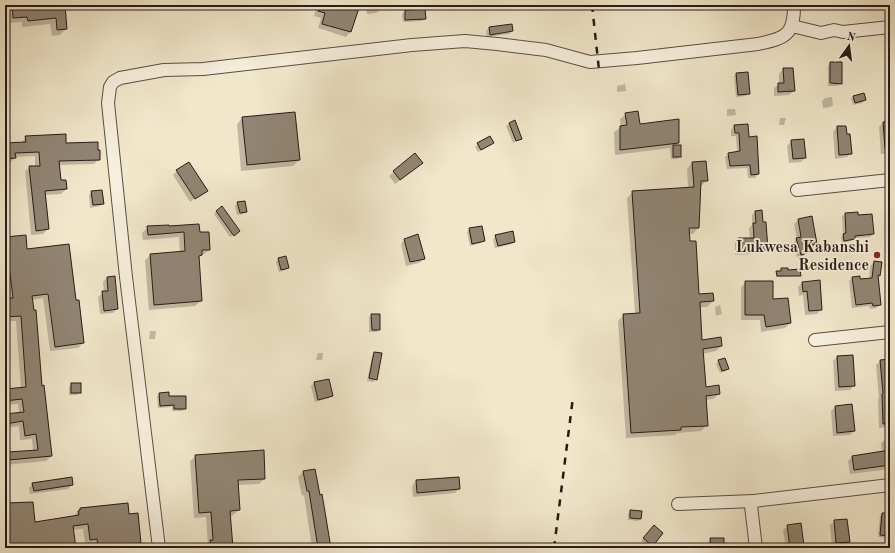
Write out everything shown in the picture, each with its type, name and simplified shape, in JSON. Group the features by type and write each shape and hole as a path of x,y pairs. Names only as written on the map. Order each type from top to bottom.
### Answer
{"street":[{"path":"160,548 147,458 120,223 108,103 110,87 113,82 120,78 164,70 203,69 376,49 464,41 546,50 574,59 590,62 637,58 775,41 786,35 792,26 794,18 794,5"},
{"path":"792,26 821,34 834,30 843,32 890,27"},
{"path":"797,190 890,180"},
{"path":"815,340 890,332"},
{"path":"678,504 754,501 890,485"},
{"path":"754,501 751,506 756,548"}],"building":[{"path":"12,5 65,5 67,29 57,30 56,18 28,21 27,17 13,18"},
{"path":"320,5 360,5 351,32 322,24 325,13 318,11"},
{"path":"425,9 426,19 405,20 405,10"},
{"path":"512,24 513,31 490,35 489,27"},
{"path":"830,62 842,62 842,84 830,83"},
{"path":"783,68 793,68 795,91 778,92 778,83 784,83"},
{"path":"748,72 750,94 738,95 736,73"},
{"path":"864,93 866,100 855,103 853,96"},
{"path":"638,111 640,124 679,119 679,143 620,150 620,126 627,125 625,113"},
{"path":"295,112 300,160 247,165 242,117"},
{"path":"515,120 522,139 516,141 509,123"},
{"path":"890,121 890,148 885,148 883,122"},
{"path":"748,124 749,137 757,136 759,174 751,175 750,165 730,166 728,153 740,151 739,133 735,133 734,125"},
{"path":"837,126 846,126 847,134 850,134 852,154 839,155"},
{"path":"66,134 66,143 98,142 100,160 59,161 61,180 66,180 67,189 45,191 49,229 36,231 29,166 40,166 39,152 15,153 16,158 5,159 5,143 26,142 25,136"},
{"path":"490,136 494,143 481,150 477,143"},
{"path":"804,139 806,158 793,159 791,140"},
{"path":"673,145 681,145 681,157 673,157"},
{"path":"415,153 423,163 400,180 393,171"},
{"path":"706,161 708,181 701,181 699,228 689,228 690,241 696,241 699,294 713,293 714,301 700,302 702,340 721,337 722,346 703,349 706,387 719,385 720,394 706,396 708,426 681,427 681,430 631,433 623,314 640,313 632,191 694,187 692,162"},
{"path":"189,162 208,191 195,199 176,170"},
{"path":"102,190 104,204 93,205 91,191"},
{"path":"245,201 247,212 240,213 237,202"},
{"path":"222,206 240,231 234,236 216,211"},
{"path":"762,210 763,222 766,222 768,250 739,252 738,238 754,238 753,223 756,223 755,211"},
{"path":"858,212 858,215 872,214 874,234 855,236 855,239 844,241 843,234 846,233 845,213"},
{"path":"812,216 817,244 806,246 807,253 801,255 796,238 801,237 798,219"},
{"path":"199,224 200,232 209,232 210,250 202,250 202,255 199,256 202,301 154,305 150,254 185,251 184,232 148,235 147,226"},
{"path":"482,226 485,241 472,244 469,228"},
{"path":"513,231 515,242 498,246 495,235"},
{"path":"418,234 425,259 410,262 404,239"},
{"path":"26,235 27,249 69,244 76,300 79,300 84,343 55,347 48,294 32,296 34,310 36,310 42,386 44,385 52,456 8,460 8,452 38,450 36,434 25,436 23,421 5,424 5,414 24,412 22,399 5,401 5,389 26,387 21,316 5,317 5,298 13,298 10,273 5,274 5,237"},
{"path":"286,256 289,268 281,270 278,258"},
{"path":"874,261 882,262 880,276 878,275 881,305 873,306 872,303 856,305 852,277 860,276 860,279 872,278"},
{"path":"781,268 788,268 788,270 800,269 801,276 777,276 776,271 781,271"},
{"path":"115,276 118,309 104,311 102,291 108,291 107,277"},
{"path":"820,280 822,310 809,311 807,291 803,292 802,282"},
{"path":"745,281 773,281 773,299 788,298 791,323 766,327 764,315 745,315"},
{"path":"371,314 380,314 380,330 372,330"},
{"path":"374,352 382,353 377,380 369,378"},
{"path":"853,355 855,386 839,387 837,356"},
{"path":"725,358 729,369 722,371 718,360"},
{"path":"890,359 890,423 883,424 883,393 880,360"},
{"path":"329,379 333,396 318,400 314,382"},
{"path":"71,383 81,383 81,393 71,393"},
{"path":"169,392 169,396 186,396 186,409 174,409 174,405 160,406 159,393"},
{"path":"852,404 855,431 837,433 835,406"},
{"path":"264,450 265,479 238,480 240,510 230,511 233,548 211,548 210,540 213,540 211,512 199,513 195,455"},
{"path":"890,450 890,465 854,470 852,456"},
{"path":"315,469 320,495 322,494 331,548 318,548 309,491 307,491 303,471"},
{"path":"72,477 73,485 34,491 32,483"},
{"path":"459,477 460,489 417,493 416,480"},
{"path":"33,502 35,522 79,515 78,511 80,508 128,503 129,514 138,513 141,543 98,548 97,539 90,540 88,524 73,526 76,548 5,548 6,503"},
{"path":"630,510 642,511 641,519 630,518"},
{"path":"882,513 890,513 890,536 880,535"},
{"path":"847,519 850,542 836,543 834,520"},
{"path":"801,523 804,546 790,548 787,525"},
{"path":"654,525 663,533 653,546 643,538"},
{"path":"710,538 724,538 724,548 711,548"}],"railway":[{"path":"592,5 599,70"},
{"path":"554,548 573,397"}],"place":[{"name":"Lukwesa Kabanshi Residence","path":"877,255"}]}
